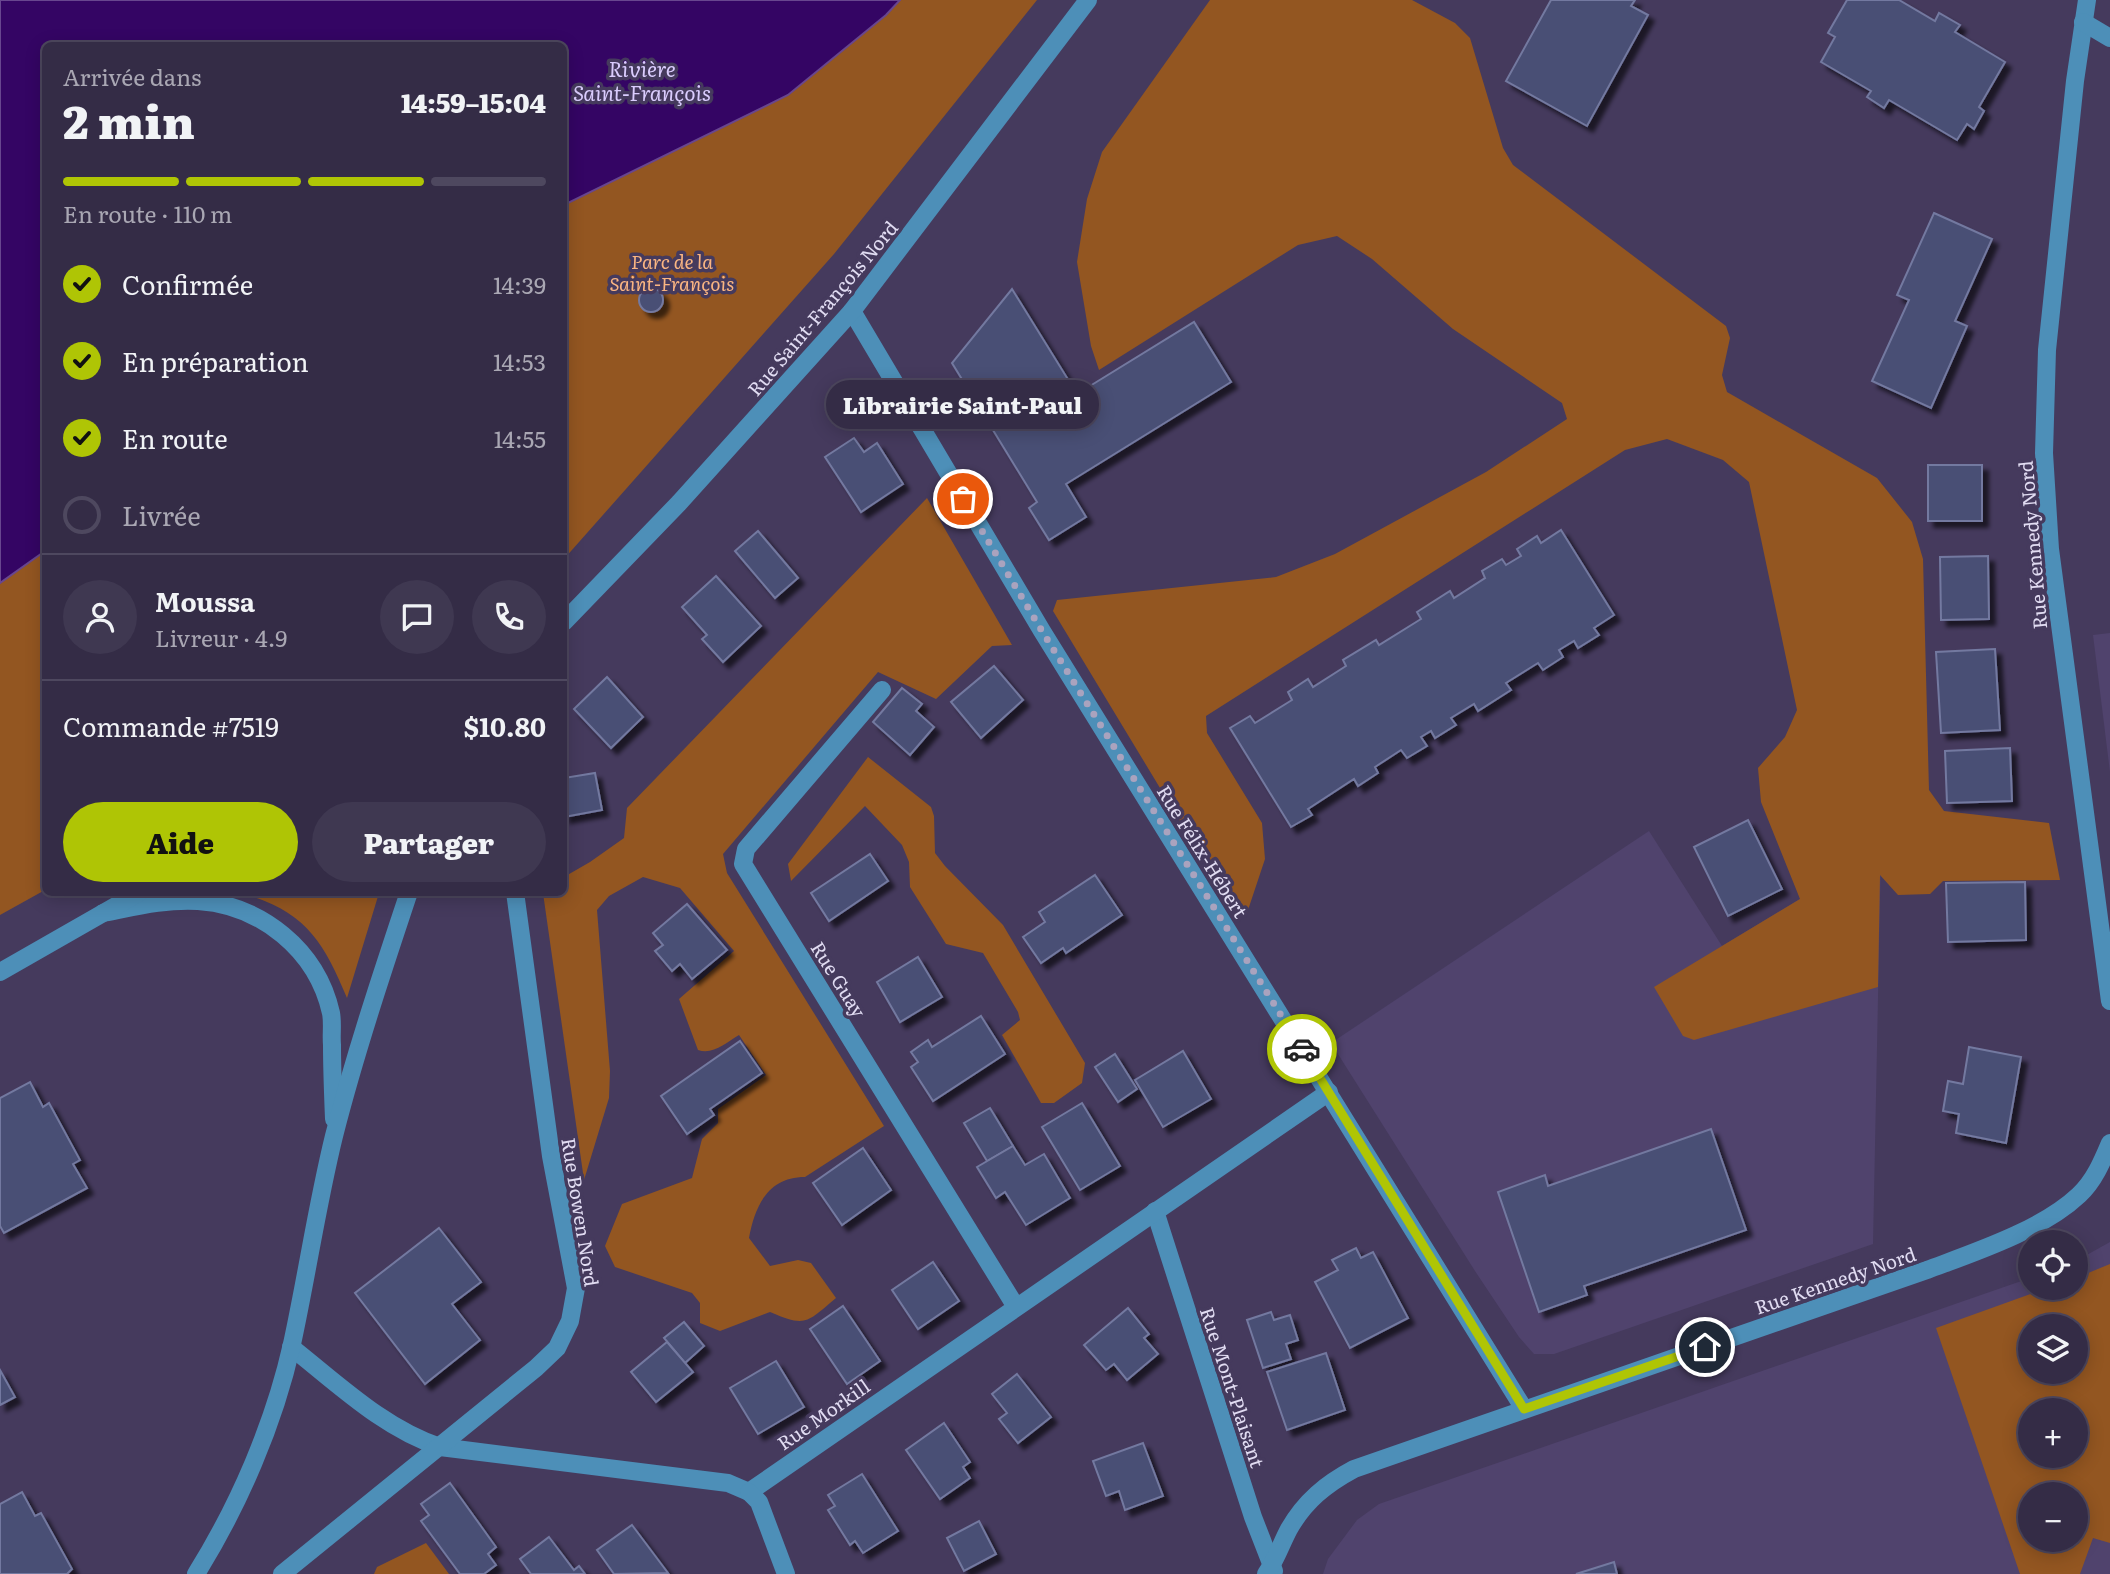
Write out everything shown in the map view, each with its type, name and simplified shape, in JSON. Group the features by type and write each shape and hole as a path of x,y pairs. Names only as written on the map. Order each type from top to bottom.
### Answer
{"street":[{"name":"Rue Saint-François Nord","path":"567,621 766,409 852,311 1088,0"},
{"name":"Rue Kennedy Nord","path":"2085,1 2047,351 2043,453 2050,549 2110,1001"},
{"path":"2083,22 2110,38"},
{"name":"Rue Félix-Hébert","path":"852,311 1042,631 1524,1409"},
{"name":"Rue Guay","path":"882,690 746,849 743,864 1016,1307"},
{"path":"0,972 133,896"},
{"path":"197,1574 218,1539 253,1462 273,1408 291,1347 334,1137 408,896"},
{"name":"Rue Bowen Nord","path":"282,1574 440,1447 557,1348 570,1321 576,1288 551,1156 516,896"},
{"path":"103,913 165,902 198,901 224,905 244,912 280,931 302,953 318,979 331,1014 334,1137"},
{"name":"Rue Morkill","path":"749,1492 1329,1092"},
{"name":"Rue Kennedy Nord","path":"1271,1571 1309,1500 1328,1483 1354,1469 1927,1270 2020,1233 2080,1195 2096,1173 2110,1143"},
{"name":"Rue Mont-Plaisant","path":"1155,1211 1271,1571"},
{"path":"291,1347 391,1425 419,1440 440,1447 728,1483 749,1492 759,1502 786,1574"}],"shaded area":[{"path":"2110,633 2110,772 2093,635"},
{"path":"1649,831 1722,946 1881,850 1873,1244 1554,1354 1534,1354 1519,1337 1475,1271 1331,1043"},
{"path":"2110,1242 2110,1574 1323,1574 1328,1559 1357,1520 1379,1504 2018,1282 2018,1300 2088,1300 2088,1254"}],"green space":[{"name":"Parc de la Saint-François","path":"900,0 1037,0 834,254 567,556 567,204 788,95 886,15"},
{"path":"1210,0 1412,0 1455,23 1470,38 1503,148 1513,165 1726,326 1730,338 1722,375 1727,392 1877,478 1912,522 1923,559 1929,790 1944,811 2049,823 2060,880 1943,881 1930,894 1898,895 1880,875 1878,987 1694,1040 1683,1036 1654,987 1800,899 1761,802 1758,768 1785,737 1797,710 1749,482 1723,460 1667,439 1625,450 1206,716 1207,733 1262,823 1265,859 1246,916 1238,917 1053,611 1057,600 1276,577 1335,554 1486,472 1567,419 1562,403 1453,329 1372,259 1337,236 1298,245 1099,370 1091,346 1077,262 1087,199 1102,152"},
{"path":"927,498 1012,645 992,646 936,699 878,672 723,854 727,873 884,1126 805,1177 781,1182 765,1196 755,1215 749,1238 770,1266 798,1260 811,1263 836,1298 806,1320 792,1320 770,1312 720,1331 700,1323 700,1303 692,1293 615,1267 605,1246 622,1204 692,1178 702,1139 718,1123 718,1109 766,1075 739,1035 714,1050 698,1050 679,999 734,951 680,888 643,877 609,896 597,910 610,1071 609,1098 584,1180 543,896 567,896 567,875 624,838 627,808"},
{"path":"42,553 42,892 0,915 0,583"},
{"path":"868,757 931,807 934,816 935,853 1003,925 1085,1063 1082,1083 1054,1103 1041,1103 1002,1035 1020,1020 1018,1012 983,953 946,944 910,887 909,862 902,845 865,806 791,881 788,864"},
{"path":"250,896 378,896 347,998 329,960 309,930 281,908"},
{"path":"2110,1264 2110,1543 2093,1538 2088,1552 2088,1482 2018,1482 2018,1552 2088,1552 2080,1574 2020,1574 1936,1328 2018,1298 2088,1300 2088,1273"},
{"path":"426,1543 449,1574 374,1574 377,1567"}],"water":[{"name":"Rivière Saint-François","path":"0,0 900,0 886,15 788,95 567,204 567,42 42,42 42,553 0,583"}],"building":[{"path":"1551,0 1635,0 1631,6 1648,15 1587,126 1506,81"},
{"path":"1847,0 1899,0 1935,21 1939,13 1960,25 1955,32 2005,62 1979,107 1984,111 1974,129 1967,124 1957,140 1889,100 1884,108 1867,97 1871,91 1821,62 1835,37 1828,33"},
{"path":"1934,213 1992,239 1955,321 1967,326 1931,408 1872,381 1909,300 1897,295"},
{"path":"651,288 660,291 663,300 660,309 651,312 642,309 639,300 642,291"},
{"path":"1012,289 1077,394 1194,322 1231,382 1066,484 1086,517 1049,540 1029,508 1037,502 952,363"},
{"path":"854,438 864,452 877,443 903,484 861,512 825,457"},
{"path":"1928,465 1982,465 1982,521 1928,521"},
{"path":"1561,530 1614,615 1594,628 1599,635 1578,648 1574,641 1559,650 1563,657 1543,670 1538,663 1506,683 1511,690 1478,711 1474,704 1451,718 1456,725 1435,738 1431,731 1421,737 1427,746 1407,758 1401,750 1375,767 1378,773 1358,786 1354,779 1308,809 1312,815 1291,827 1230,728 1250,716 1255,723 1292,700 1288,692 1308,679 1313,687 1346,666 1343,660 1376,640 1379,645 1421,619 1417,612 1450,591 1454,598 1485,578 1482,571 1502,559 1506,565 1521,556 1517,549 1537,536 1541,543"},
{"path":"758,531 798,578 775,598 735,551"},
{"path":"1988,556 1989,619 1941,620 1940,557"},
{"path":"716,576 761,626 723,662 702,639 707,635 682,607"},
{"path":"1995,649 2000,730 1941,733 1936,652"},
{"path":"994,666 1023,700 981,738 951,702"},
{"path":"607,677 643,717 611,748 574,709"},
{"path":"902,688 922,704 916,711 934,727 910,755 873,722"},
{"path":"2010,748 2012,801 1947,803 1945,751"},
{"path":"595,773 602,810 567,816 567,778"},
{"path":"1748,820 1782,889 1728,916 1694,847"},
{"path":"870,854 888,881 829,921 811,893"},
{"path":"1095,875 1122,915 1066,953 1063,948 1041,963 1023,937 1045,922 1039,912"},
{"path":"2025,882 2026,940 1948,942 1946,883"},
{"path":"687,904 727,950 692,979 680,964 672,971 655,951 663,945 653,933"},
{"path":"918,957 942,997 900,1022 877,982"},
{"path":"981,1016 1005,1054 933,1101 911,1067 918,1062 911,1052 928,1040 932,1047"},
{"path":"740,1041 762,1073 710,1109 714,1115 687,1134 661,1096"},
{"path":"1969,1047 2021,1057 2006,1143 1956,1133 1959,1114 1943,1111 1948,1081 1963,1084"},
{"path":"1183,1051 1211,1099 1163,1127 1135,1080"},
{"path":"1115,1054 1137,1089 1118,1102 1095,1067"},
{"path":"30,1082 43,1107 49,1103 80,1160 73,1164 87,1188 4,1233 0,1226 0,1098"},
{"path":"1082,1103 1120,1166 1080,1190 1042,1127"},
{"path":"990,1108 1013,1146 987,1161 964,1123"},
{"path":"1711,1129 1746,1230 1584,1286 1587,1295 1539,1312 1498,1192 1545,1175 1548,1186"},
{"path":"1013,1146 1025,1165 1044,1154 1070,1198 1026,1225 1005,1192 996,1198 977,1167"},
{"path":"863,1148 891,1190 842,1225 813,1183"},
{"path":"439,1228 481,1282 452,1304 480,1340 425,1384 355,1293"},
{"path":"1356,1248 1361,1258 1373,1252 1408,1318 1350,1348 1315,1282 1338,1270 1332,1260"},
{"path":"933,1262 959,1301 918,1329 892,1290"},
{"path":"843,1306 880,1361 847,1384 810,1329"},
{"path":"1128,1308 1149,1334 1144,1338 1158,1354 1127,1380 1114,1364 1106,1370 1084,1345"},
{"path":"1271,1312 1274,1320 1290,1315 1298,1340 1286,1344 1291,1359 1263,1368 1247,1320"},
{"path":"684,1322 704,1346 685,1363 664,1338"},
{"path":"667,1342 693,1372 656,1402 631,1372"},
{"path":"1326,1353 1345,1410 1287,1430 1267,1372"},
{"path":"776,1361 804,1407 758,1434 730,1388"},
{"path":"0,1370 15,1397 0,1405"},
{"path":"1017,1374 1051,1417 1018,1443 999,1419 1007,1413 992,1394"},
{"path":"944,1423 970,1462 963,1467 970,1478 940,1499 906,1450"},
{"path":"1143,1443 1163,1496 1125,1510 1119,1491 1106,1496 1093,1461"},
{"path":"862,1474 898,1531 863,1553 855,1541 850,1545 828,1510 835,1506 828,1495"},
{"path":"450,1483 496,1547 488,1554 496,1565 484,1574 460,1574 421,1521 429,1515 421,1504"},
{"path":"22,1492 35,1516 41,1513 72,1569 67,1574 0,1574 0,1504"},
{"path":"979,1521 996,1554 964,1571 947,1538"},
{"path":"632,1525 668,1573 614,1574 597,1550"},
{"path":"549,1537 574,1570 579,1566 585,1574 531,1574 520,1559"},
{"path":"1614,1562 1617,1574 1576,1574"}],"way so far":[{"path":"963,499 1302,1049"}],"place":[{"name":"Librairie Saint-Paul","path":"963,499"}],"route":[{"path":"1302,1049 1524,1409 1705,1347"}]}
